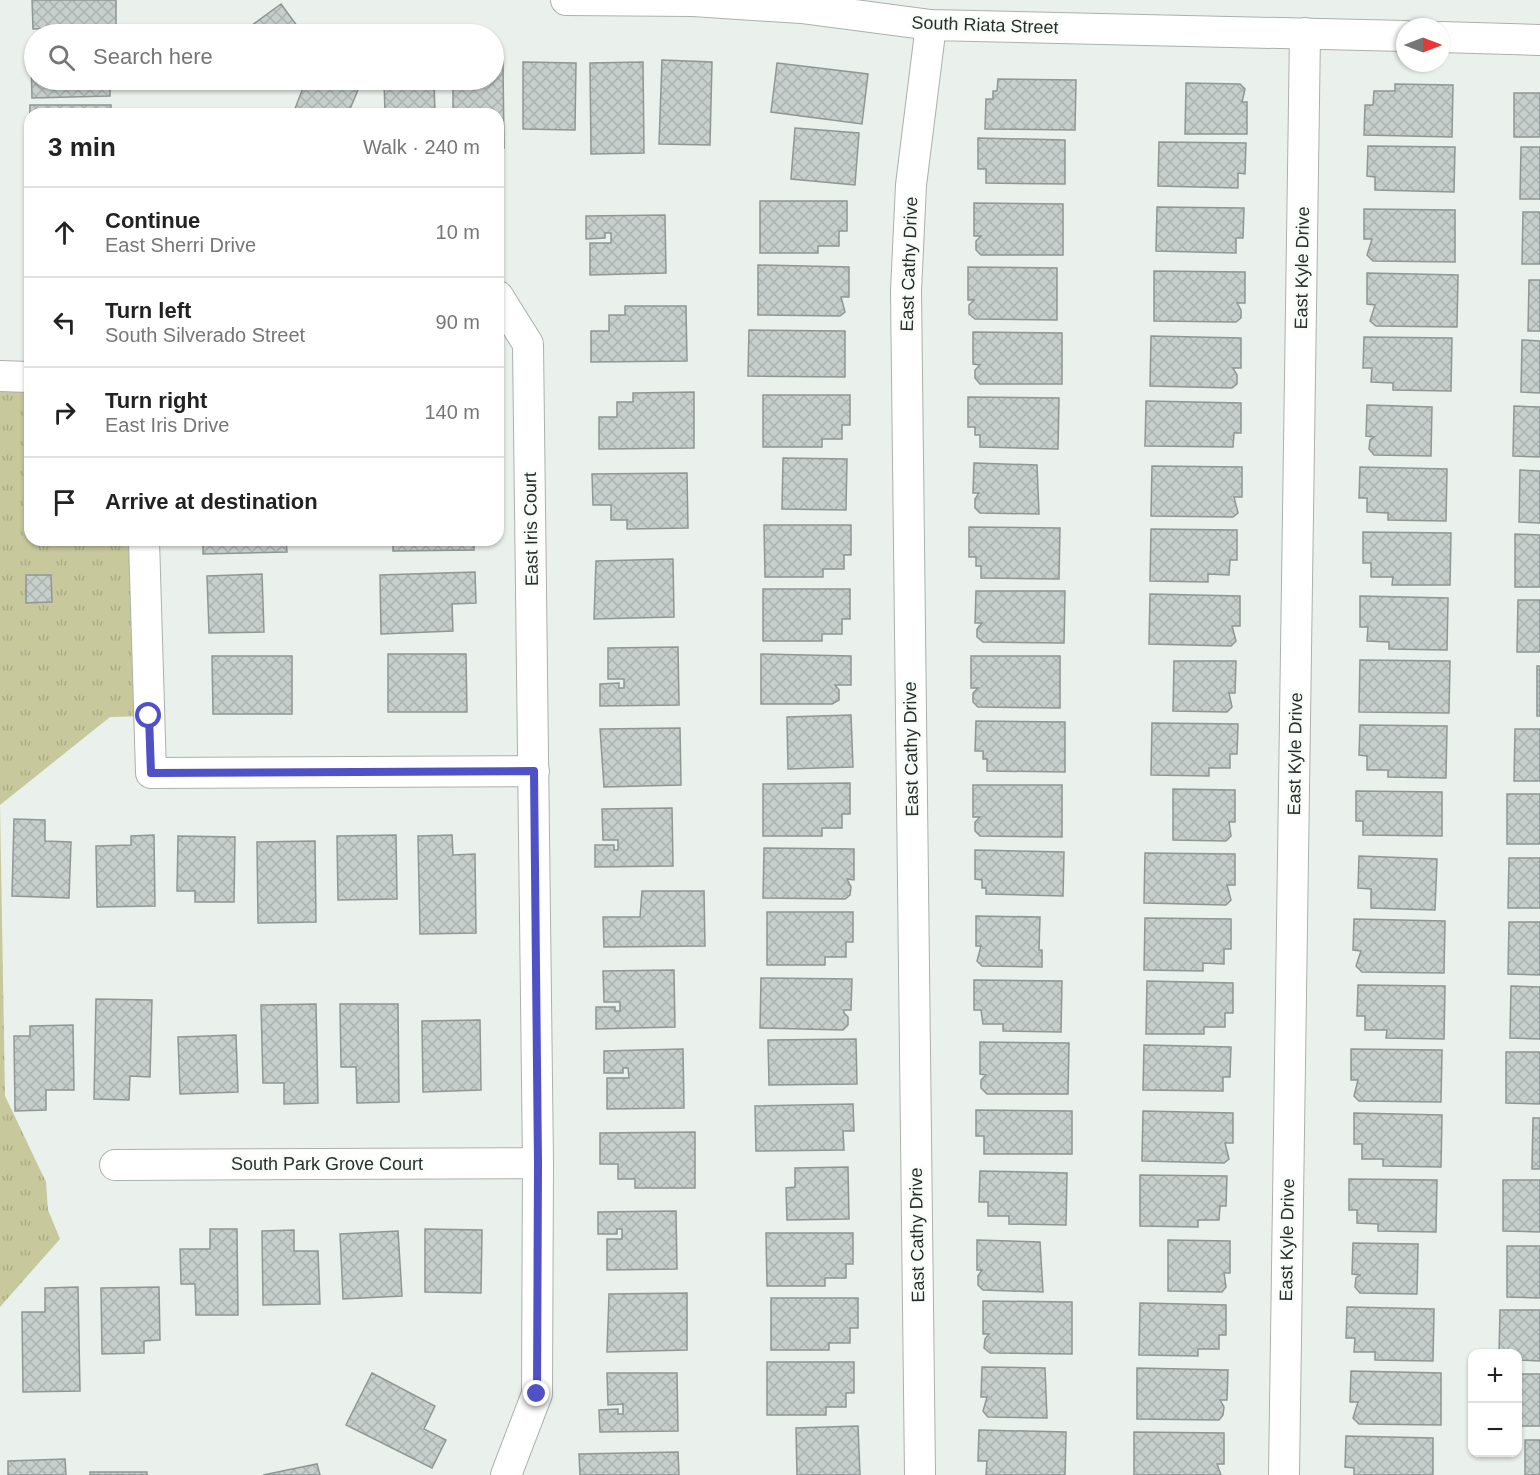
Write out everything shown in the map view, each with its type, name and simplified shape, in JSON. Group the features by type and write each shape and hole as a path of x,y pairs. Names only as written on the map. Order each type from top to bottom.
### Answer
{"street":[{"name":"South Riata Street","path":"566,0 693,1 801,8 931,25 1396,36"},
{"name":"East Cathy Drive","path":"920,1475 906,291 911,185 931,25"},
{"name":"East Kyle Drive","path":"1284,1475 1305,33"},
{"path":"1450,37 1540,40"},
{"name":"East Iris Court","path":"504,306 528,344 538,1164 537,1394 506,1475"},
{"path":"0,376 24,377"},
{"path":"144,546 151,773 534,771"},
{"name":"South Park Grove Court","path":"115,1165 538,1164"}],"green space":[{"path":"0,376 24,377 24,546 144,546 149,716 110,717 0,805"},
{"path":"0,805 5,1096 46,1182 48,1210 60,1239 0,1307"}],"building":[{"path":"32,0 116,0 116,24 33,24"},
{"path":"281,4 296,24 254,24"},
{"path":"662,60 712,62 710,145 659,144"},
{"path":"523,62 576,63 575,130 523,129"},
{"path":"643,62 644,153 591,154 590,63"},
{"path":"777,63 868,74 862,124 771,112"},
{"path":"998,79 1076,80 1075,130 985,129 986,99 993,99 993,91 997,91"},
{"path":"1186,83 1240,84 1245,89 1242,102 1247,102 1247,134 1185,134"},
{"path":"1395,84 1453,85 1452,137 1364,135 1365,105 1373,105 1374,91 1395,91"},
{"path":"32,90 110,90 110,96 32,98"},
{"path":"302,90 358,90 350,108 295,108"},
{"path":"384,90 434,90 435,108 385,108"},
{"path":"453,90 503,90 504,108 453,108"},
{"path":"1514,93 1540,93 1540,137 1514,137"},
{"path":"30,105 111,105 111,108 30,108"},
{"path":"795,128 859,133 855,185 791,179"},
{"path":"978,138 1065,140 1065,184 986,183 986,169 978,169"},
{"path":"1159,142 1246,143 1245,174 1238,173 1238,188 1158,186"},
{"path":"1368,146 1455,147 1454,192 1375,190 1375,177 1367,176"},
{"path":"1521,147 1540,147 1540,199 1520,199"},
{"path":"760,201 847,201 847,231 839,231 839,246 818,246 818,253 760,253"},
{"path":"974,203 1063,204 1063,255 981,255 976,250 976,241 981,236 974,236"},
{"path":"1157,207 1244,208 1243,238 1236,238 1236,253 1156,251"},
{"path":"1364,209 1455,210 1455,262 1373,261 1367,255 1372,239 1364,239"},
{"path":"1523,212 1540,212 1540,264 1522,264"},
{"path":"665,215 666,273 590,275 590,243 611,243 611,233 605,233 605,238 586,239 586,216"},
{"path":"758,265 849,267 849,297 841,297 845,312 840,316 758,315"},
{"path":"968,267 1057,268 1057,320 975,319 969,314 969,305 974,300 968,300"},
{"path":"1154,271 1245,272 1245,303 1237,303 1241,310 1241,318 1236,322 1154,321"},
{"path":"1367,273 1458,275 1457,327 1376,326 1370,321 1375,305 1367,304"},
{"path":"1529,280 1540,280 1540,331 1528,331"},
{"path":"625,306 686,306 687,361 591,362 591,331 609,331 609,315 625,315"},
{"path":"749,330 845,331 845,377 748,376"},
{"path":"973,332 1062,333 1062,384 980,384 975,378 975,370 980,365 973,364"},
{"path":"1151,336 1241,338 1241,368 1233,368 1237,375 1237,384 1232,388 1150,386"},
{"path":"1364,337 1452,338 1451,391 1393,390 1393,383 1371,382 1372,368 1363,368"},
{"path":"1522,340 1540,341 1540,393 1521,392"},
{"path":"694,392 694,448 599,449 599,417 617,417 617,402 633,402 633,393"},
{"path":"763,395 850,395 850,425 842,425 842,439 822,439 822,447 763,447"},
{"path":"968,397 1059,398 1058,449 980,447 980,435 975,435 975,427 968,427"},
{"path":"1146,401 1241,403 1241,433 1234,433 1233,447 1145,446"},
{"path":"1367,405 1432,407 1431,456 1374,455 1369,449 1370,440 1374,437 1366,436"},
{"path":"1514,406 1540,407 1540,457 1513,456"},
{"path":"783,458 847,459 846,510 782,509"},
{"path":"974,463 1037,465 1039,514 980,513 975,508 975,499 979,493 973,493"},
{"path":"1152,466 1242,467 1242,497 1234,497 1238,513 1233,517 1151,516"},
{"path":"1360,467 1447,469 1446,521 1388,520 1388,513 1367,512 1367,498 1359,498"},
{"path":"1520,470 1540,471 1540,523 1519,522"},
{"path":"687,473 688,528 627,529 627,520 611,520 611,505 593,505 592,474"},
{"path":"764,525 851,525 851,555 844,555 844,569 823,569 823,577 765,577"},
{"path":"969,527 1060,528 1059,579 981,578 981,566 976,566 976,557 969,557"},
{"path":"1151,529 1237,530 1237,560 1230,560 1229,575 1208,574 1208,582 1150,581"},
{"path":"1363,532 1451,533 1450,585 1392,585 1393,577 1371,577 1371,563 1363,563"},
{"path":"1515,534 1540,535 1540,587 1515,587"},
{"path":"203,546 286,546 287,552 203,554"},
{"path":"393,546 474,546 474,550 393,551"},
{"path":"673,559 674,617 594,619 596,561"},
{"path":"475,572 476,603 452,604 453,631 381,634 380,575"},
{"path":"262,574 264,632 209,633 207,576"},
{"path":"26,575 51,575 52,602 26,603"},
{"path":"763,589 850,589 850,619 842,619 842,634 822,634 822,641 763,641"},
{"path":"976,591 1065,591 1064,643 983,642 977,637 977,629 982,623 975,623"},
{"path":"1150,594 1240,596 1240,626 1232,626 1236,641 1231,646 1149,644"},
{"path":"1360,596 1448,598 1447,650 1389,649 1389,642 1367,641 1368,627 1360,627"},
{"path":"1518,600 1540,600 1540,652 1517,652"},
{"path":"678,647 679,705 600,706 600,684 619,683 619,688 624,688 624,679 608,679 608,648"},
{"path":"388,654 466,654 467,712 388,712"},
{"path":"761,654 851,656 851,685 835,685 839,690 839,700 832,704 761,704"},
{"path":"212,656 292,656 292,714 213,714"},
{"path":"971,656 1060,656 1060,708 978,707 973,702 973,693 978,688 971,688"},
{"path":"1360,660 1450,661 1449,713 1359,712"},
{"path":"1174,661 1236,661 1235,693 1229,693 1232,707 1227,712 1173,711"},
{"path":"1537,666 1540,666 1540,716 1537,716"},
{"path":"851,715 853,767 788,769 787,717"},
{"path":"976,721 1065,722 1065,772 987,771 987,759 983,759 983,751 975,751"},
{"path":"1152,723 1238,724 1237,754 1230,754 1230,768 1209,768 1209,776 1151,775"},
{"path":"1360,725 1447,726 1446,778 1388,777 1388,770 1367,770 1367,756 1359,755"},
{"path":"680,728 681,785 604,787 600,729"},
{"path":"1515,729 1540,729 1540,781 1514,781"},
{"path":"850,783 850,814 842,814 842,828 822,828 822,836 763,836 763,784"},
{"path":"973,785 1062,785 1062,837 980,836 975,831 975,822 980,817 973,817"},
{"path":"1173,789 1235,790 1235,822 1229,822 1231,836 1226,841 1173,840"},
{"path":"1356,791 1442,792 1442,836 1363,835 1363,821 1356,821"},
{"path":"1507,794 1540,794 1540,844 1507,844"},
{"path":"672,808 673,866 595,867 595,845 614,845 614,850 618,850 618,840 603,840 602,809"},
{"path":"14,819 45,820 45,841 71,842 69,898 12,896"},
{"path":"154,835 155,906 97,907 96,846 131,845 131,836"},
{"path":"396,835 397,899 338,900 337,836"},
{"path":"452,835 453,855 475,854 476,933 420,934 418,836"},
{"path":"178,836 235,837 234,902 195,902 195,891 177,891"},
{"path":"315,841 316,922 258,923 257,842"},
{"path":"764,848 854,849 854,880 847,879 851,887 850,895 845,899 763,898"},
{"path":"975,850 1064,852 1063,896 986,894 986,888 982,888 982,880 975,879"},
{"path":"1145,853 1235,854 1235,885 1227,885 1231,900 1226,905 1144,903"},
{"path":"1359,856 1437,859 1435,910 1371,908 1371,889 1358,888"},
{"path":"1509,858 1540,858 1540,908 1508,908"},
{"path":"642,891 704,891 705,946 604,947 603,917 640,917"},
{"path":"767,912 853,912 853,942 846,942 846,957 825,957 825,965 767,965"},
{"path":"976,916 1040,917 1039,950 1042,950 1042,967 982,966 977,961 981,946 976,946"},
{"path":"1145,918 1231,919 1231,949 1224,949 1224,964 1203,963 1203,971 1144,970"},
{"path":"1354,919 1445,921 1444,973 1362,972 1356,966 1361,951 1353,950"},
{"path":"1509,922 1540,922 1540,975 1508,974"},
{"path":"674,970 675,1027 596,1029 596,1007 615,1007 615,1011 620,1011 620,1002 604,1002 603,971"},
{"path":"761,978 852,979 851,1010 844,1010 848,1017 848,1025 843,1030 760,1028"},
{"path":"974,980 1062,981 1061,1032 1003,1031 1003,1024 983,1024 981,1010 974,1010"},
{"path":"1147,981 1233,983 1233,1013 1225,1013 1225,1027 1204,1027 1204,1034 1146,1034"},
{"path":"1358,985 1445,986 1444,1039 1386,1038 1387,1030 1365,1030 1365,1016 1357,1016"},
{"path":"1511,986 1540,987 1540,1039 1510,1038"},
{"path":"96,999 152,1000 150,1077 130,1076 129,1100 94,1099"},
{"path":"316,1004 318,1103 284,1104 284,1083 263,1083 261,1005"},
{"path":"340,1004 398,1004 399,1102 357,1103 356,1067 341,1067"},
{"path":"480,1020 481,1090 423,1092 422,1021"},
{"path":"73,1025 74,1090 46,1090 46,1110 15,1111 14,1036 30,1036 30,1026"},
{"path":"236,1035 238,1092 180,1094 178,1037"},
{"path":"856,1039 857,1084 769,1085 768,1040"},
{"path":"980,1042 1069,1043 1068,1094 987,1094 981,1088 981,1080 986,1075 980,1074"},
{"path":"1144,1045 1231,1047 1230,1077 1223,1077 1223,1091 1143,1090"},
{"path":"683,1049 684,1108 607,1109 607,1078 629,1078 628,1068 623,1068 623,1073 604,1073 604,1051"},
{"path":"1351,1049 1442,1050 1441,1102 1359,1101 1354,1096 1358,1080 1351,1080"},
{"path":"1506,1052 1540,1052 1540,1104 1506,1103"},
{"path":"853,1104 854,1131 843,1131 844,1150 756,1151 755,1106"},
{"path":"976,1110 1072,1111 1072,1154 984,1154 984,1136 976,1136"},
{"path":"1143,1111 1233,1113 1233,1143 1225,1143 1229,1159 1224,1163 1142,1161"},
{"path":"1354,1113 1442,1115 1441,1167 1383,1166 1383,1159 1362,1159 1362,1144 1354,1144"},
{"path":"1533,1118 1540,1118 1540,1169 1532,1169"},
{"path":"695,1132 695,1188 635,1188 635,1179 618,1179 618,1164 600,1164 600,1133"},
{"path":"848,1167 849,1219 787,1220 786,1188 795,1187 795,1168"},
{"path":"980,1171 1067,1173 1066,1225 1009,1224 1009,1216 988,1216 988,1202 979,1202"},
{"path":"1140,1175 1227,1176 1226,1206 1220,1206 1219,1220 1198,1220 1198,1227 1140,1226"},
{"path":"1349,1179 1437,1180 1436,1232 1378,1231 1378,1224 1357,1223 1357,1210 1349,1210"},
{"path":"1503,1180 1540,1180 1540,1232 1503,1231"},
{"path":"676,1211 677,1269 607,1270 607,1239 622,1239 622,1229 617,1229 617,1234 598,1234 598,1212"},
{"path":"210,1229 237,1229 238,1315 196,1315 195,1284 181,1284 180,1249 210,1249"},
{"path":"425,1229 482,1230 481,1293 425,1292"},
{"path":"294,1230 294,1251 318,1251 320,1304 263,1305 262,1231"},
{"path":"398,1231 402,1296 343,1299 340,1234"},
{"path":"766,1233 853,1233 853,1264 846,1264 846,1278 825,1278 825,1286 767,1286"},
{"path":"977,1240 1040,1242 1043,1292 983,1290 978,1285 978,1276 982,1270 977,1270"},
{"path":"1168,1240 1230,1241 1230,1273 1224,1273 1226,1287 1222,1292 1168,1291"},
{"path":"1353,1243 1418,1244 1417,1294 1360,1293 1355,1287 1356,1278 1360,1275 1352,1274"},
{"path":"1507,1246 1540,1246 1540,1298 1507,1297"},
{"path":"78,1287 80,1391 23,1392 22,1312 45,1312 45,1288"},
{"path":"159,1287 160,1340 144,1341 144,1353 102,1354 101,1288"},
{"path":"687,1293 687,1350 607,1352 609,1294"},
{"path":"771,1298 858,1298 858,1328 850,1328 850,1343 829,1343 829,1350 771,1350"},
{"path":"983,1301 1072,1302 1072,1354 990,1353 984,1348 985,1339 989,1334 983,1334"},
{"path":"1140,1303 1226,1305 1226,1335 1219,1335 1219,1349 1198,1349 1198,1356 1139,1355"},
{"path":"1347,1307 1434,1309 1433,1361 1375,1360 1375,1352 1354,1352 1355,1338 1346,1338"},
{"path":"1500,1310 1540,1310 1540,1361 1522,1360 1522,1349 1499,1349"},
{"path":"767,1362 854,1362 854,1393 846,1393 846,1407 826,1407 826,1415 767,1415"},
{"path":"982,1367 1045,1368 1047,1418 988,1417 983,1411 987,1397 981,1397"},
{"path":"1137,1368 1228,1370 1227,1400 1220,1400 1224,1407 1223,1415 1219,1420 1137,1419"},
{"path":"1351,1371 1441,1373 1441,1425 1359,1424 1353,1418 1358,1402 1350,1402"},
{"path":"372,1373 435,1406 424,1429 446,1440 432,1468 346,1425"},
{"path":"607,1373 677,1373 678,1431 600,1432 599,1410 618,1409 618,1414 623,1414 623,1404 608,1405"},
{"path":"1522,1374 1540,1374 1540,1426 1522,1426"},
{"path":"858,1426 860,1475 797,1475 796,1428"},
{"path":"979,1430 1066,1432 1065,1475 986,1475 987,1461 978,1461"},
{"path":"1134,1432 1224,1433 1224,1464 1217,1464 1221,1475 1134,1475"},
{"path":"1346,1436 1433,1438 1433,1475 1354,1475 1354,1468 1345,1467"},
{"path":"1525,1440 1540,1440 1540,1475 1525,1475"},
{"path":"678,1452 679,1475 580,1475 579,1454"},
{"path":"65,1459 66,1475 8,1475 8,1461"},
{"path":"317,1464 320,1475 263,1475"},
{"path":"90,1472 147,1472 147,1475 90,1475"}],"route":[{"path":"149,716 151,773 534,771 538,1164 537,1394"}]}
